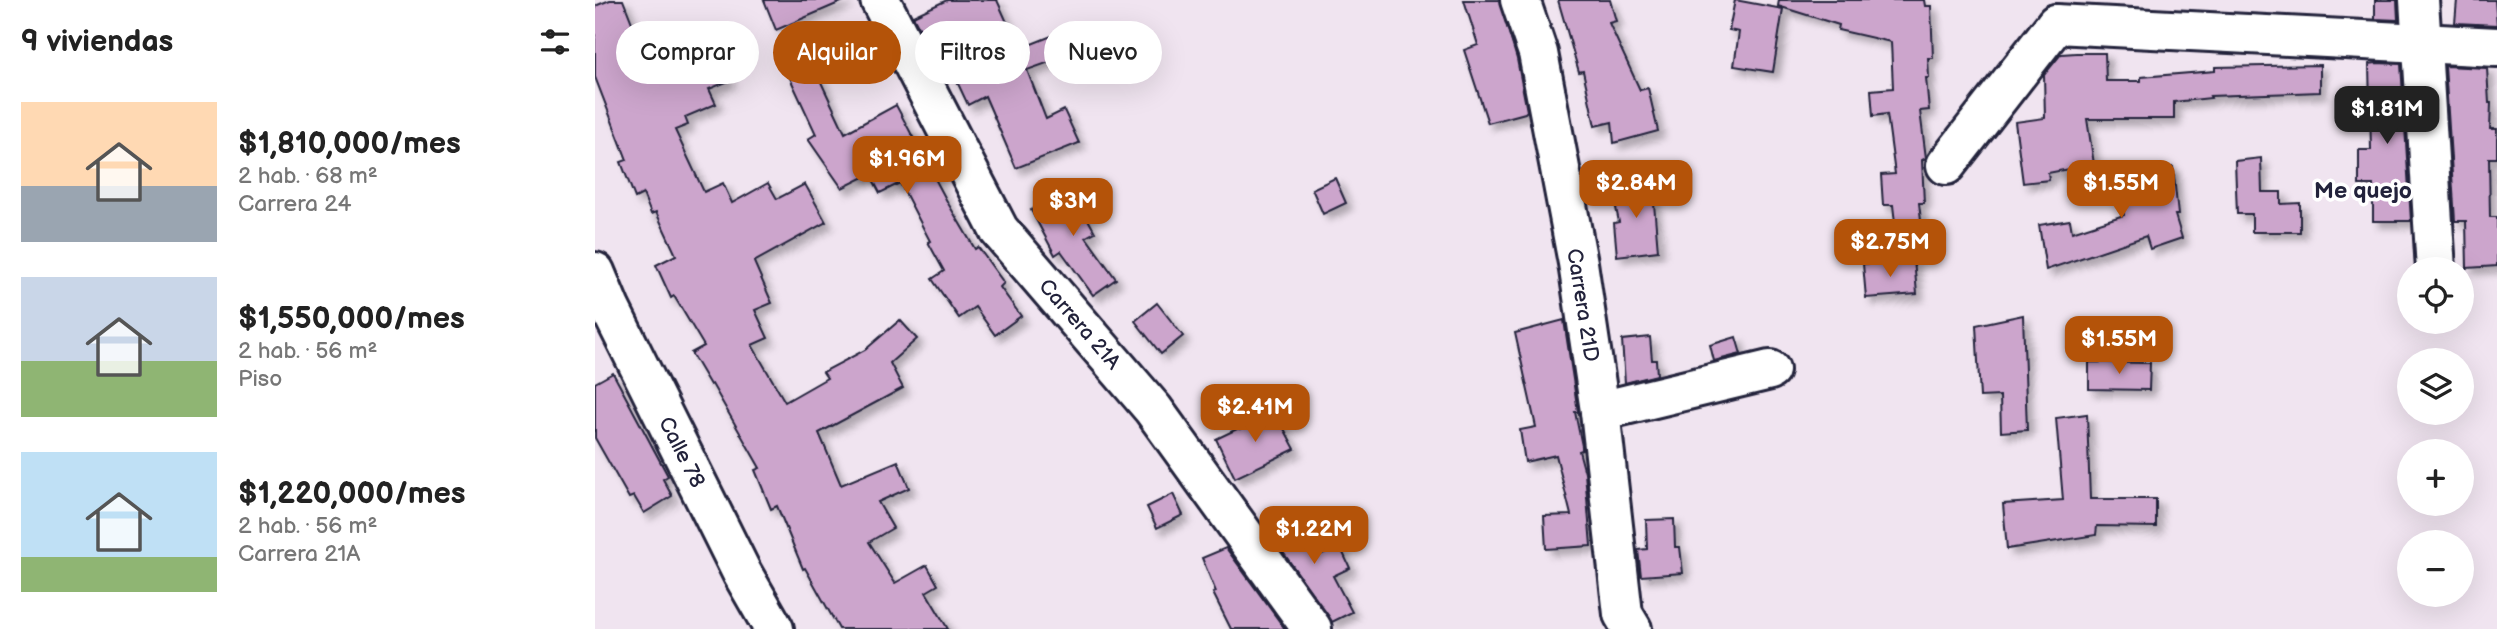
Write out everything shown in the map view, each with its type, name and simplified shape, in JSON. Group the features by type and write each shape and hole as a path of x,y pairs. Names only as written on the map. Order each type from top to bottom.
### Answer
{"street":[{"name":"Carrera 21A","path":"880,0 999,230 1153,409 1312,629"},
{"name":"Carrera 21D","path":"1520,0 1538,53 1578,263 1628,622"},
{"path":"2419,0 2435,257"},
{"path":"1946,166 2056,12 2497,47"},
{"name":"Calle 78","path":"595,272 610,308 736,561 774,629"},
{"path":"1600,411 1770,370"}],"building":[{"path":"610,0 623,0 631,21 616,21 616,84 722,84 709,89 716,104 685,117 688,125 675,130 704,192 723,183 732,203 768,183 777,199 805,184 826,222 754,262 772,303 755,310 768,338 752,345 785,402 827,378 823,372 865,350 900,320 917,339 890,363 903,388 819,433 841,485 898,461 909,488 878,502 893,528 869,542 895,583 927,565 938,585 926,592 948,629 839,629 805,568 803,569 777,506 771,509 755,470 760,468 691,353 704,346 674,296 671,298 656,265 676,255 656,212 651,214 643,194 635,198 621,162 627,160 595,77 595,6"},
{"path":"764,0 846,0 797,21 773,22"},
{"path":"947,0 997,0 1006,21 916,21 913,16"},
{"path":"1464,0 1499,0 1517,59 1527,111 1525,113 1488,123 1464,50 1478,45"},
{"path":"1558,0 1610,0 1616,21 1609,23 1640,90 1648,88 1658,131 1614,143 1612,122 1595,126 1583,71 1579,72"},
{"path":"1735,0 1783,9 1773,72 1734,66 1739,32 1729,30"},
{"path":"1779,0 1924,0 1925,6 1931,6 1933,58 1928,58 1929,78 1926,78 1929,110 1920,111 1926,158 1922,160 1924,203 1919,203 1921,220 1895,223 1893,205 1883,205 1881,175 1895,174 1887,114 1873,116 1871,90 1893,88 1891,42 1838,30 1839,25 1778,6"},
{"path":"2375,0 2397,0 2398,20 2375,19"},
{"path":"2457,0 2495,0 2497,25 2455,23"},
{"path":"1044,39 1044,64 1030,69 1030,45"},
{"path":"2105,53 2106,81 2141,81 2141,77 2215,71 2215,67 2320,65 2320,92 2210,96 2211,98 2174,102 2174,119 2087,119 2094,164 2048,173 2049,180 2023,183 2015,122 2045,118 2044,75 2061,54"},
{"path":"2369,64 2401,64 2411,221 2373,221 2373,185 2359,185 2359,150 2371,150"},
{"path":"2445,66 2487,68 2491,103 2490,129 2497,129 2497,158 2489,158 2490,217 2497,217 2497,266 2474,268 2474,257 2467,257 2466,221 2455,221"},
{"path":"1030,78 1046,119 1064,110 1079,143 1016,168 985,96 968,105 958,84 1030,84"},
{"path":"793,84 822,84 845,133 896,105 975,249 978,247 1004,283 1000,287 1021,316 995,335 975,307 959,318 932,279 944,271 900,183 880,193 870,174 842,188 808,139 816,134"},
{"path":"2261,158 2262,192 2281,192 2281,204 2300,203 2300,232 2252,232 2252,214 2237,214 2235,161"},
{"path":"2173,167 2178,215 2175,215 2182,238 2150,249 2146,236 2046,270 2039,225 2070,220 2072,232 2124,215 2118,172"},
{"path":"1335,178 1346,203 1323,214 1312,189"},
{"path":"1652,180 1658,251 1617,256 1614,223 1619,222 1613,194 1619,193 1618,189"},
{"path":"1070,187 1095,232 1086,237 1116,279 1093,295 1061,251 1055,255 1031,210"},
{"path":"1914,259 1917,294 1866,298 1863,264"},
{"path":"1157,303 1183,336 1161,354 1135,321"},
{"path":"2023,315 2027,430 2001,432 2000,396 1980,397 1976,325"},
{"path":"1564,320 1578,412 1575,412 1582,446 1579,451 1585,473 1591,546 1546,549 1544,516 1571,515 1556,455 1525,462 1520,430 1536,427 1515,333"},
{"path":"1650,337 1652,360 1656,360 1657,375 1625,383 1622,340"},
{"path":"1736,337 1741,354 1714,361 1710,345"},
{"path":"2089,362 2150,363 2149,390 2089,389"},
{"path":"613,373 668,476 663,479 672,496 644,513 634,496 629,498 595,438 595,383"},
{"path":"1274,410 1295,449 1235,478 1216,439"},
{"path":"2087,414 2090,499 2156,499 2156,527 2097,526 2096,535 2007,549 2003,504 2063,500 2056,418"},
{"path":"1173,494 1183,515 1157,528 1147,507"},
{"path":"1296,513 1317,556 1340,546 1350,568 1333,576 1352,612 1332,622 1268,531"},
{"path":"1674,519 1675,547 1680,547 1683,573 1641,576 1638,550 1647,549 1646,520"},
{"path":"1226,548 1285,629 1231,629 1213,593 1216,592 1202,558"}],"district":[{"name":"Me quejo","path":"2363,190"}]}
